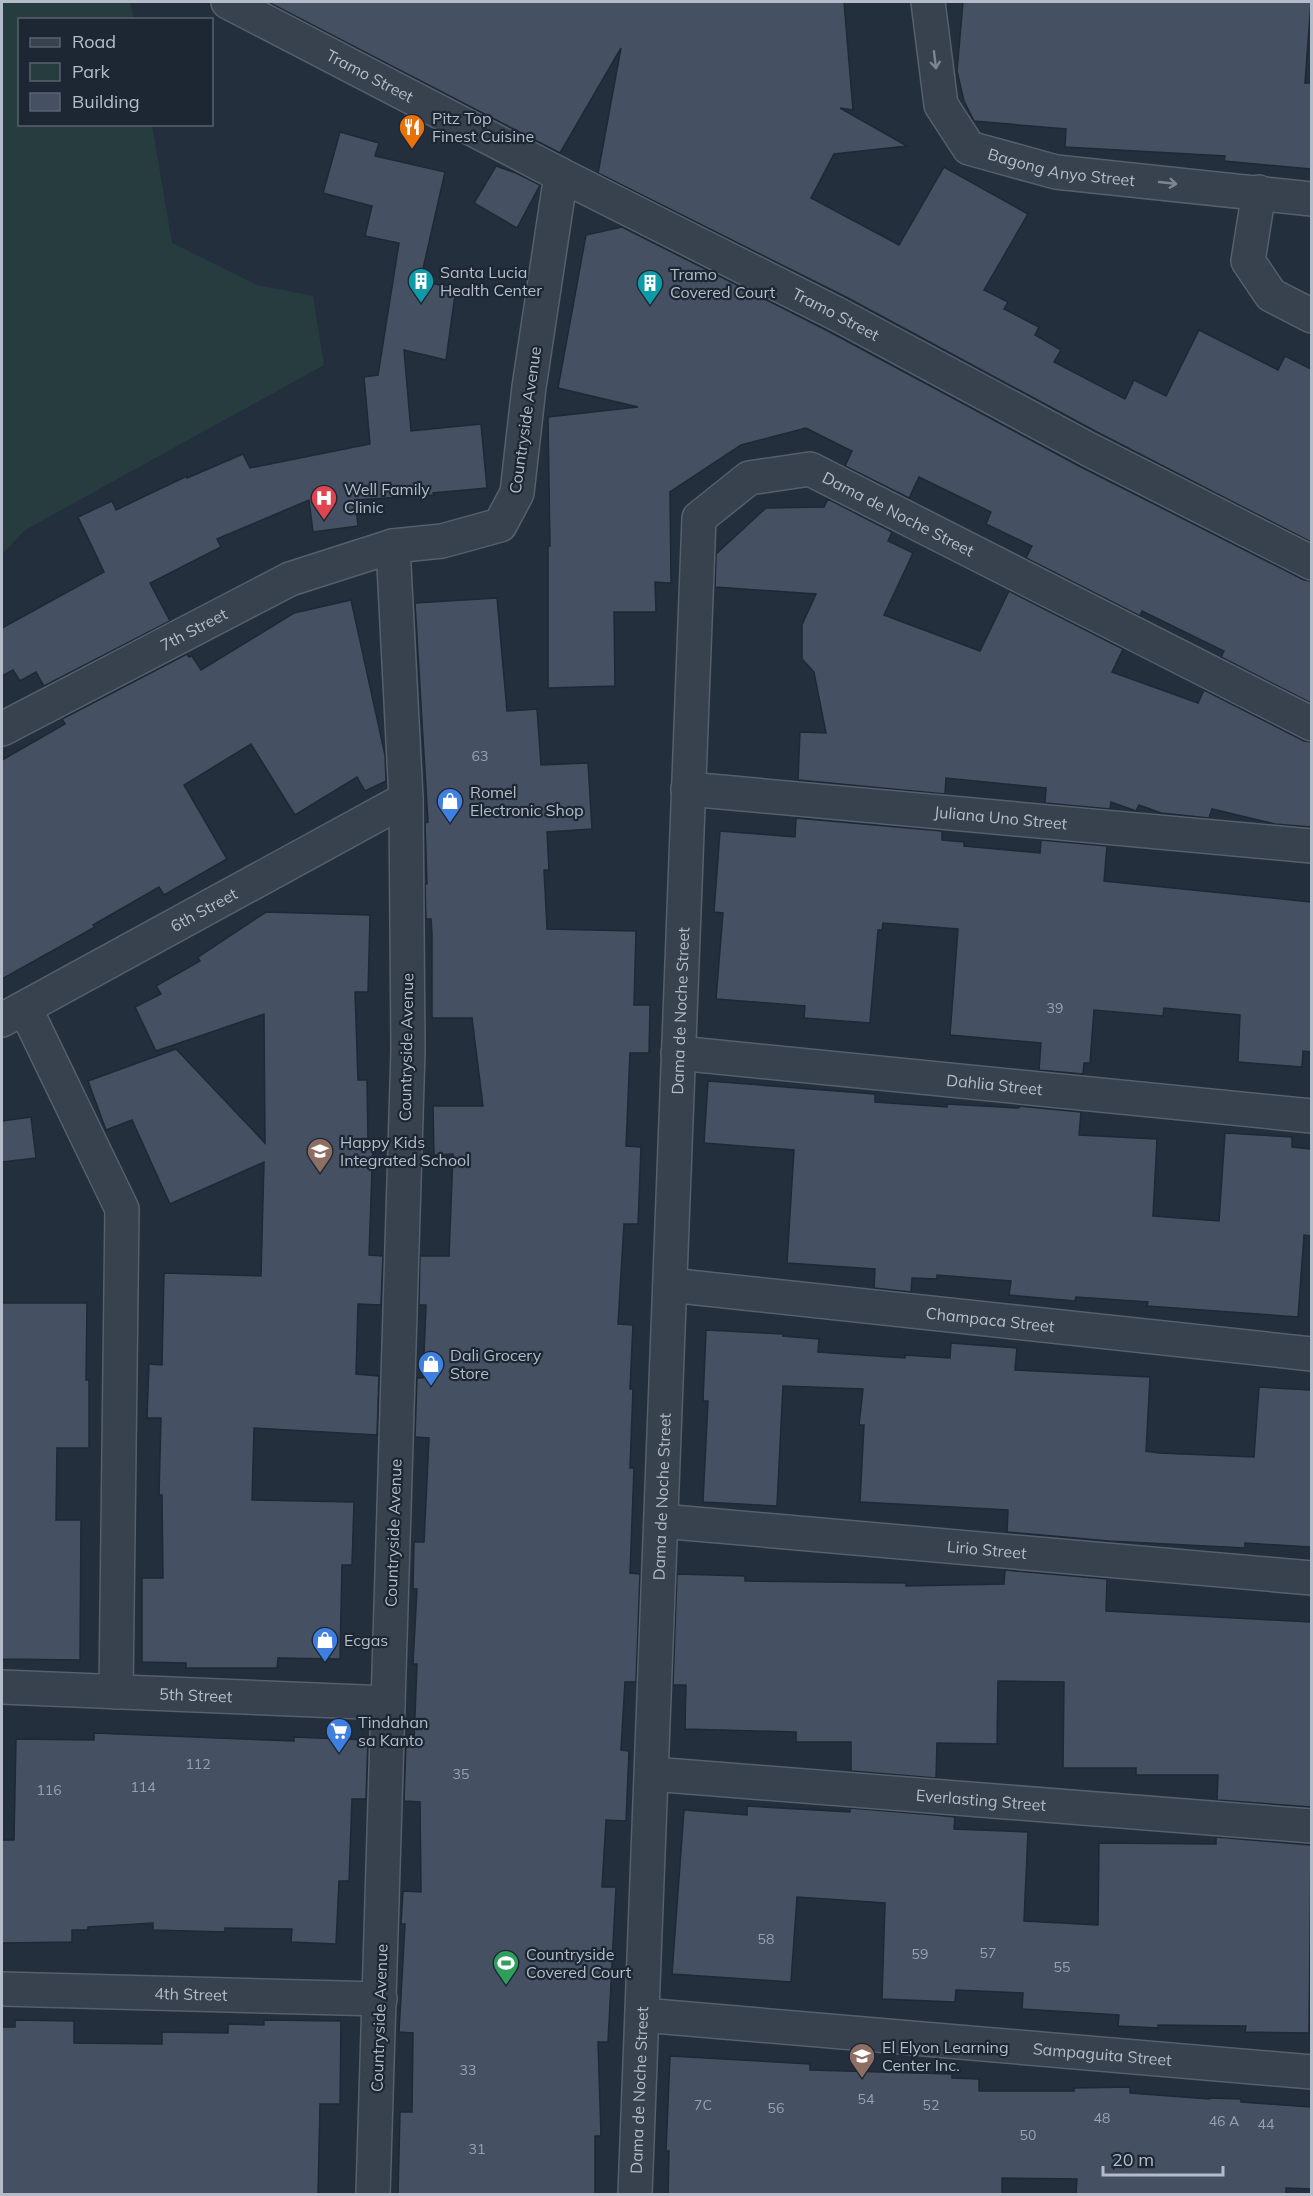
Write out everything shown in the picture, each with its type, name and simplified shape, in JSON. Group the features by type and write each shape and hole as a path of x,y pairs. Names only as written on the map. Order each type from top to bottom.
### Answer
{"street":[{"name":"Tramo Street","path":"228,2 561,175 837,314 1088,449 1311,563"},
{"name":"Bagong Anyo Street","path":"928,2 941,105 969,148 1056,171 1311,199"},
{"name":"Countryside Avenue","path":"373,2194 408,1051 406,800 393,546 442,541 500,525 517,493 529,387 561,175"},
{"path":"1259,192 1248,261 1271,295 1311,316"},
{"name":"Dama de Noche Street","path":"635,2194 699,518 749,478 810,469 1311,724"},
{"name":"7th Street","path":"2,729 290,579 393,546"},
{"name":"Juliana Uno Street","path":"688,789 1311,846"},
{"name":"6th Street","path":"13,1014 406,800"},
{"path":"13,1014 122,1209 116,1692"},
{"name":"Dahlia Street","path":"678,1053 1311,1116"},
{"name":"Champaca Street","path":"670,1285 1311,1354"},
{"name":"Lirio Street","path":"661,1521 1311,1578"},
{"name":"5th Street","path":"2,1687 388,1702"},
{"name":"Everlasting Street","path":"652,1774 1311,1826"},
{"name":"4th Street","path":"2,1989 380,1999"},
{"name":"Sampaguita Street","path":"642,2015 1311,2072"}],"green space":[{"path":"2,2 130,2 134,18 18,18 18,126 152,126 172,243 257,285 313,296 324,365 25,530 2,554"}],"building":[{"path":"268,2 844,2 853,110 840,108 907,146 834,154 811,198 899,245 944,167 1028,214 984,290 1008,302 1004,309 1039,327 1035,335 1061,350 1054,362 1125,399 1134,380 1166,396 1199,330 1278,370 1285,356 1311,369 1311,542 1097,432 846,297 598,173 621,48 560,153"},
{"path":"963,2 1311,2 1305,83 1311,83 1311,169 1224,161 1225,156 1065,147 1066,129 974,121 964,101 957,71"},
{"path":"340,132 379,143 375,156 445,172 420,282 456,287 446,360 404,350 411,431 481,424 487,488 433,493 434,495 355,500 358,526 313,532 309,500 217,539 221,547 150,583 170,621 44,686 36,672 20,681 13,670 2,676 2,628 104,572 78,517 112,501 116,510 187,476 187,478 243,454 250,468 370,444 364,377 378,375 399,243 365,236 372,206 323,193"},
{"path":"496,166 540,185 517,228 474,203"},
{"path":"622,227 828,331 1079,466 1304,580 1311,581 1311,703 1221,657 1224,651 1142,611 1140,616 1026,558 1032,546 986,524 991,512 919,477 909,498 845,466 852,451 806,428 741,445 670,492 671,583 655,582 656,612 614,612 615,686 548,688 548,546 550,546 548,417 638,407 558,388 586,235"},
{"path":"828,499 892,532 888,541 913,553 884,615 980,651 1009,591 1123,649 1112,672 1198,703 1204,690 1304,741 1311,742 1311,827 1275,824 1212,809 1209,818 1161,813 1139,805 1136,811 1111,802 1110,809 1045,803 1046,788 946,778 945,794 798,780 800,732 826,733 814,672 802,659 802,625 816,594 715,587 716,554 766,508 824,507"},
{"path":"497,598 507,711 537,709 541,765 588,763 592,829 547,832 549,870 544,870 547,929 636,931 634,1005 650,1005 649,1053 630,1053 626,1146 641,1147 638,1224 624,1224 618,1324 633,1325 630,1468 634,1468 630,1573 640,1574 636,1682 625,1682 621,1750 629,1751 626,1821 606,1820 602,1887 616,1887 608,2042 598,2042 601,2136 595,2136 595,2194 398,2194 400,2112 412,2112 413,2033 399,2032 405,1924 401,1924 403,1891 421,1892 420,1802 404,1801 406,1741 414,1741 417,1664 413,1664 417,1589 413,1589 414,1542 424,1542 429,1438 415,1437 417,1378 423,1378 426,1305 419,1305 420,1256 449,1256 453,1154 434,1155 433,1106 483,1106 472,1018 432,1018 432,934 431,919 426,919 425,884 427,884 425,823 428,822 415,603"},
{"path":"351,600 385,755 386,781 365,791 357,777 295,815 251,744 184,785 227,859 164,895 159,887 93,925 95,927 2,979 2,760 65,724 62,719 187,654 189,657 192,656 201,670 294,613"},
{"path":"796,818 942,831 942,840 964,842 964,846 1040,853 1041,840 1107,846 1104,881 1311,902 1311,1052 1303,1051 1302,1067 1238,1062 1240,1015 1164,1008 1163,1016 1094,1010 1090,1063 1084,1063 1083,1074 1039,1070 1041,1043 950,1035 958,929 883,923 882,930 878,930 870,1023 804,1018 805,1006 716,999 723,913 714,912 720,831 795,837"},
{"path":"266,912 370,915 368,992 355,992 358,1080 367,1080 368,1142 373,1143 369,1255 383,1256 381,1305 358,1304 356,1374 379,1376 377,1435 254,1428 252,1500 354,1502 352,1565 342,1565 340,1659 278,1658 277,1668 186,1668 186,1663 142,1662 142,1578 163,1578 162,1495 159,1495 161,1418 147,1418 149,1364 162,1365 164,1273 261,1276 264,1162 170,1204 132,1120 106,1130 88,1081 176,1049 265,1143 264,1014 156,1051 135,1007 161,994 156,986 200,961 198,957"},
{"path":"708,1081 875,1094 875,1102 947,1107 947,1104 1019,1108 1019,1106 1081,1112 1079,1135 1157,1139 1153,1216 1219,1221 1225,1133 1292,1137 1292,1147 1311,1149 1311,1236 1304,1235 1298,1317 1147,1306 1148,1302 1076,1297 1075,1301 1009,1295 1011,1281 937,1275 937,1279 912,1278 911,1292 874,1288 875,1269 787,1263 794,1150 704,1143"},
{"path":"31,1117 36,1158 2,1162 2,1121"},
{"path":"2,1303 87,1303 86,1380 89,1380 89,1448 57,1448 56,1520 81,1520 80,1660 2,1659"},
{"path":"706,1330 783,1334 783,1336 819,1339 818,1352 905,1358 905,1355 950,1358 951,1343 1017,1348 1015,1370 1150,1377 1146,1451 1159,1453 1254,1457 1259,1387 1311,1390 1311,1547 1245,1543 1245,1548 1109,1541 1007,1532 1008,1510 860,1502 864,1425 859,1425 863,1389 783,1386 777,1506 703,1502 708,1401 703,1401"},
{"path":"1005,1570 1107,1579 1106,1611 1311,1622 1311,1807 1217,1800 1218,1775 1136,1775 1136,1768 1063,1768 1064,1682 998,1681 997,1744 937,1743 936,1778 851,1771 851,1742 796,1742 796,1732 685,1729 686,1685 673,1685 677,1574 745,1576 745,1581 906,1583 906,1586 1004,1584"},
{"path":"94,1733 294,1741 294,1737 368,1740 366,1799 352,1799 349,1881 339,1881 336,1944 291,1942 292,1929 225,1928 225,1932 153,1930 153,1923 72,1930 72,1942 2,1943 2,1840 14,1840 16,1739 94,1740"},
{"path":"747,1806 850,1812 850,1808 935,1815 955,1817 954,1829 1028,1832 1024,1921 1098,1925 1099,1843 1216,1844 1216,1837 1311,1845 1309,2033 1245,2032 1246,2026 1158,2025 1158,2028 1118,2026 1119,2015 1022,2009 1023,1993 956,1990 955,2002 882,1999 885,1903 797,1897 791,1982 672,1974 684,1810 747,1815"},
{"path":"15,2020 74,2021 74,2043 162,2044 162,2032 228,2033 228,2024 264,2025 264,2020 341,2021 340,2104 320,2104 318,2194 2,2194 2,2027 15,2027"},
{"path":"670,2056 810,2064 810,2070 952,2074 952,2078 979,2079 979,2091 1074,2091 1074,2088 1130,2087 1130,2093 1241,2099 1241,2102 1311,2107 1311,2189 1286,2188 1286,2194 1076,2194 1077,2179 1002,2178 1002,2194 668,2194 669,2151 666,2151"}],"place":[{"name":"Pitz Top Finest Cuisine","path":"412,150"},
{"name":"Santa Lucia Health Center","path":"421,304"},
{"name":"Tramo Covered Court","path":"650,306"},
{"name":"Well Family Clinic","path":"324,521"},
{"name":"Romel Electronic Shop","path":"450,824"},
{"name":"Happy Kids Integrated School","path":"320,1174"},
{"name":"Dali Grocery Store","path":"431,1387"},
{"name":"Ecgas","path":"325,1663"},
{"name":"Tindahan sa Kanto","path":"339,1754"},
{"name":"Countryside Covered Court","path":"506,1986"},
{"name":"El Elyon Learning Center Inc.","path":"862,2079"}]}
